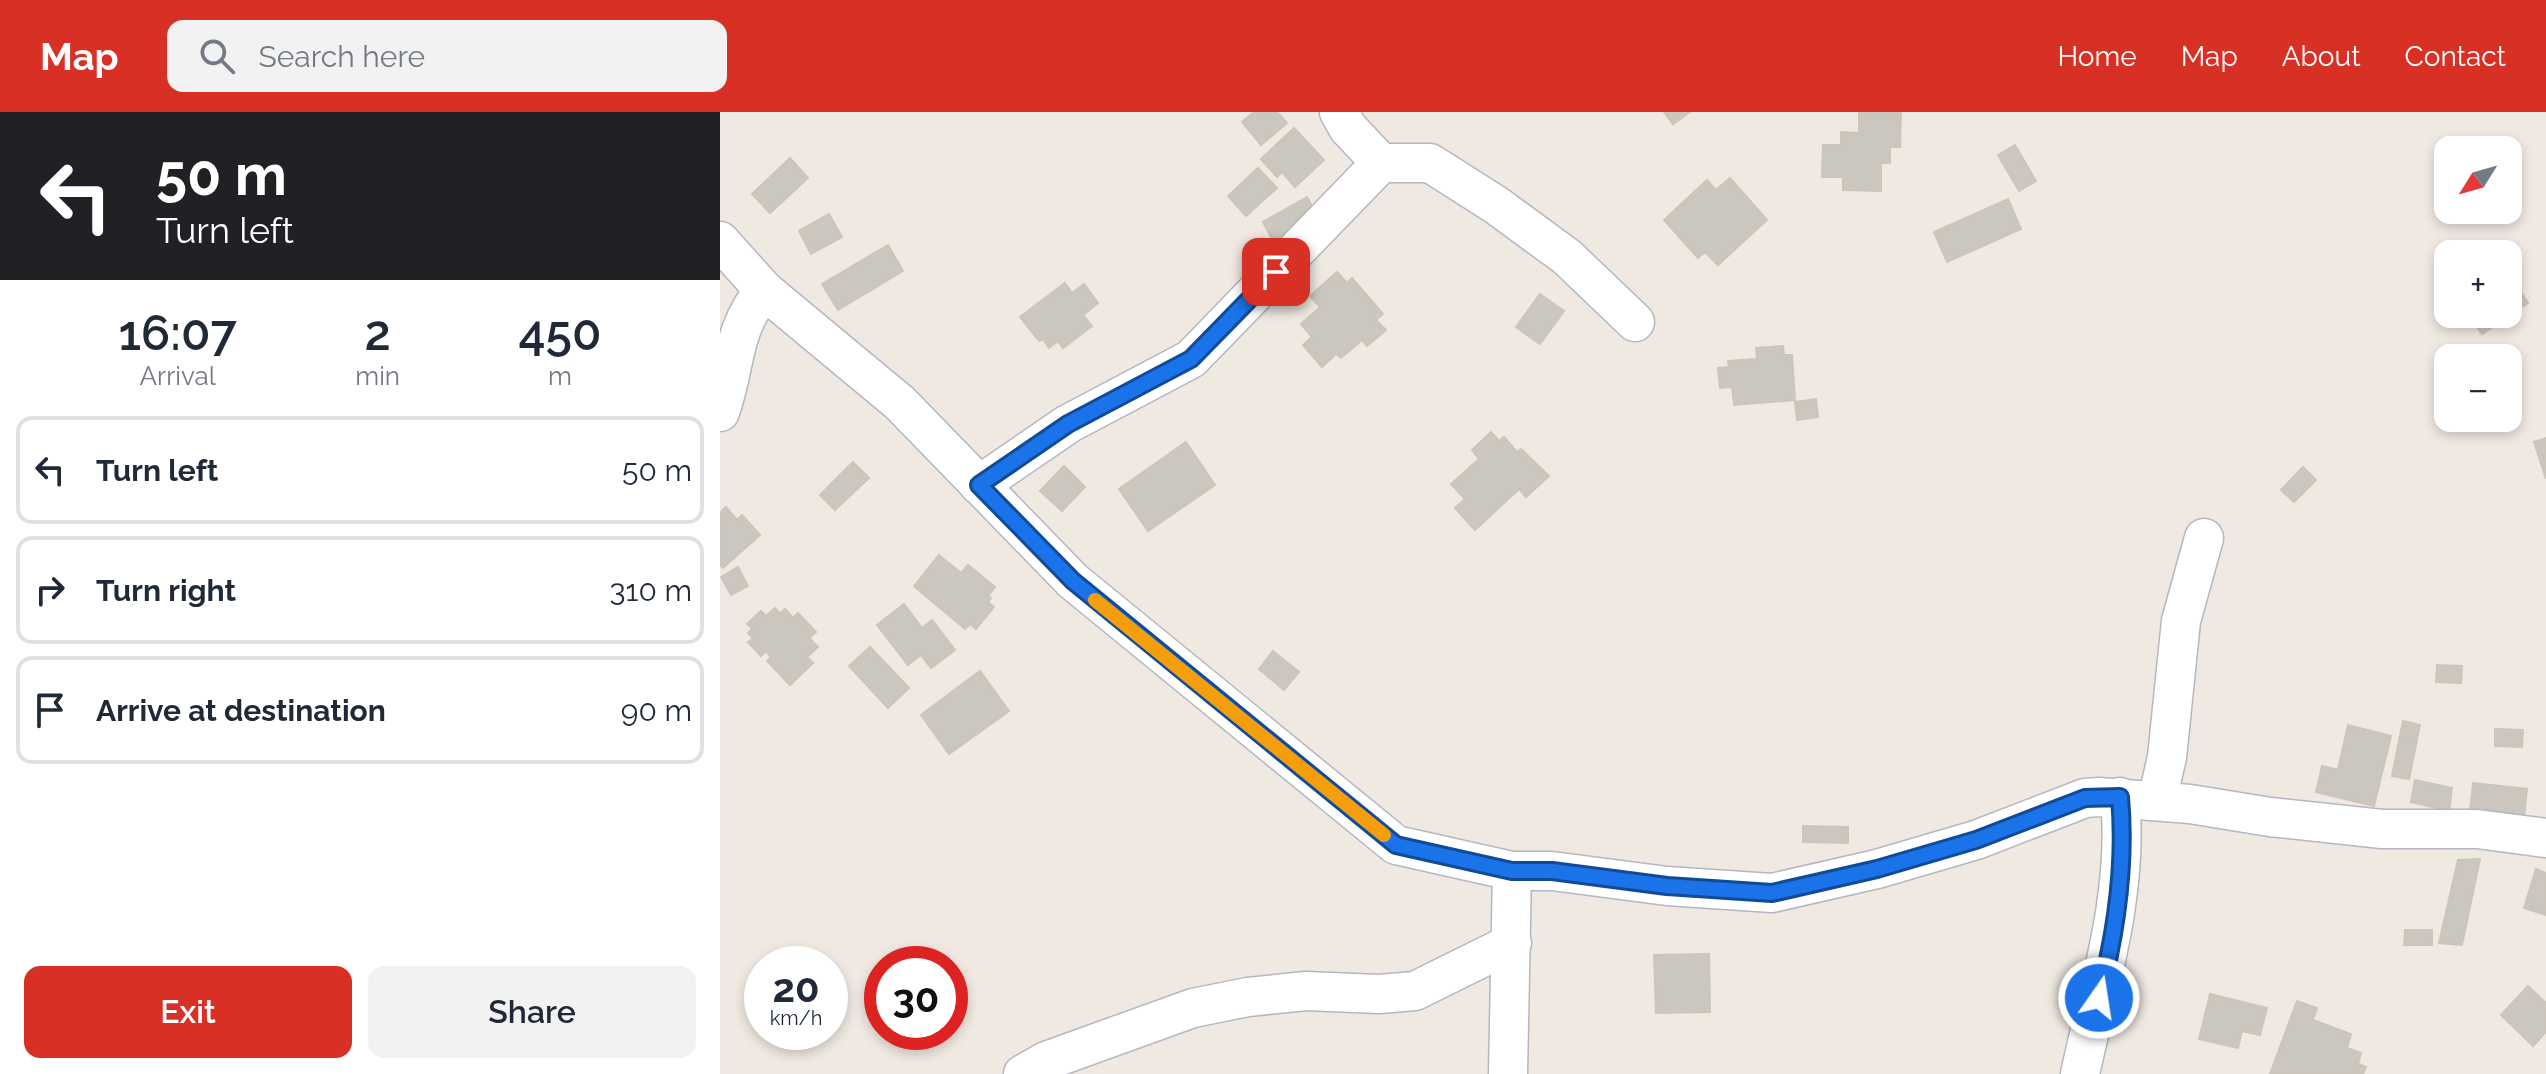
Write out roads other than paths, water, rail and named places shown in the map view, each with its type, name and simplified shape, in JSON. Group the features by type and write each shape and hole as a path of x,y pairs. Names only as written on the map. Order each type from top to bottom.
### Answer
{"street":[{"path":"1339,112 1348,128 1381,163"},
{"path":"979,485 1068,424 1191,359 1381,163 1430,163 1496,205 1567,257 1635,322"},
{"path":"720,241 764,290 900,403 1073,581 1396,845 1512,871 1552,871 1667,886 1772,893 1877,869 1976,840 2085,798 2120,797 2382,829 2477,829 2546,838"},
{"path":"720,412 729,386 741,326 764,290"},
{"path":"2157,801 2167,757 2181,621 2204,538"},
{"path":"2080,1074 2106,971 2117,907 2123,826 2120,797"},
{"path":"1508,1074 1512,871"},
{"path":"1023,1074 1046,1061 1193,1008 1248,997 1306,991 1379,994 1415,991 1512,943"}]}
